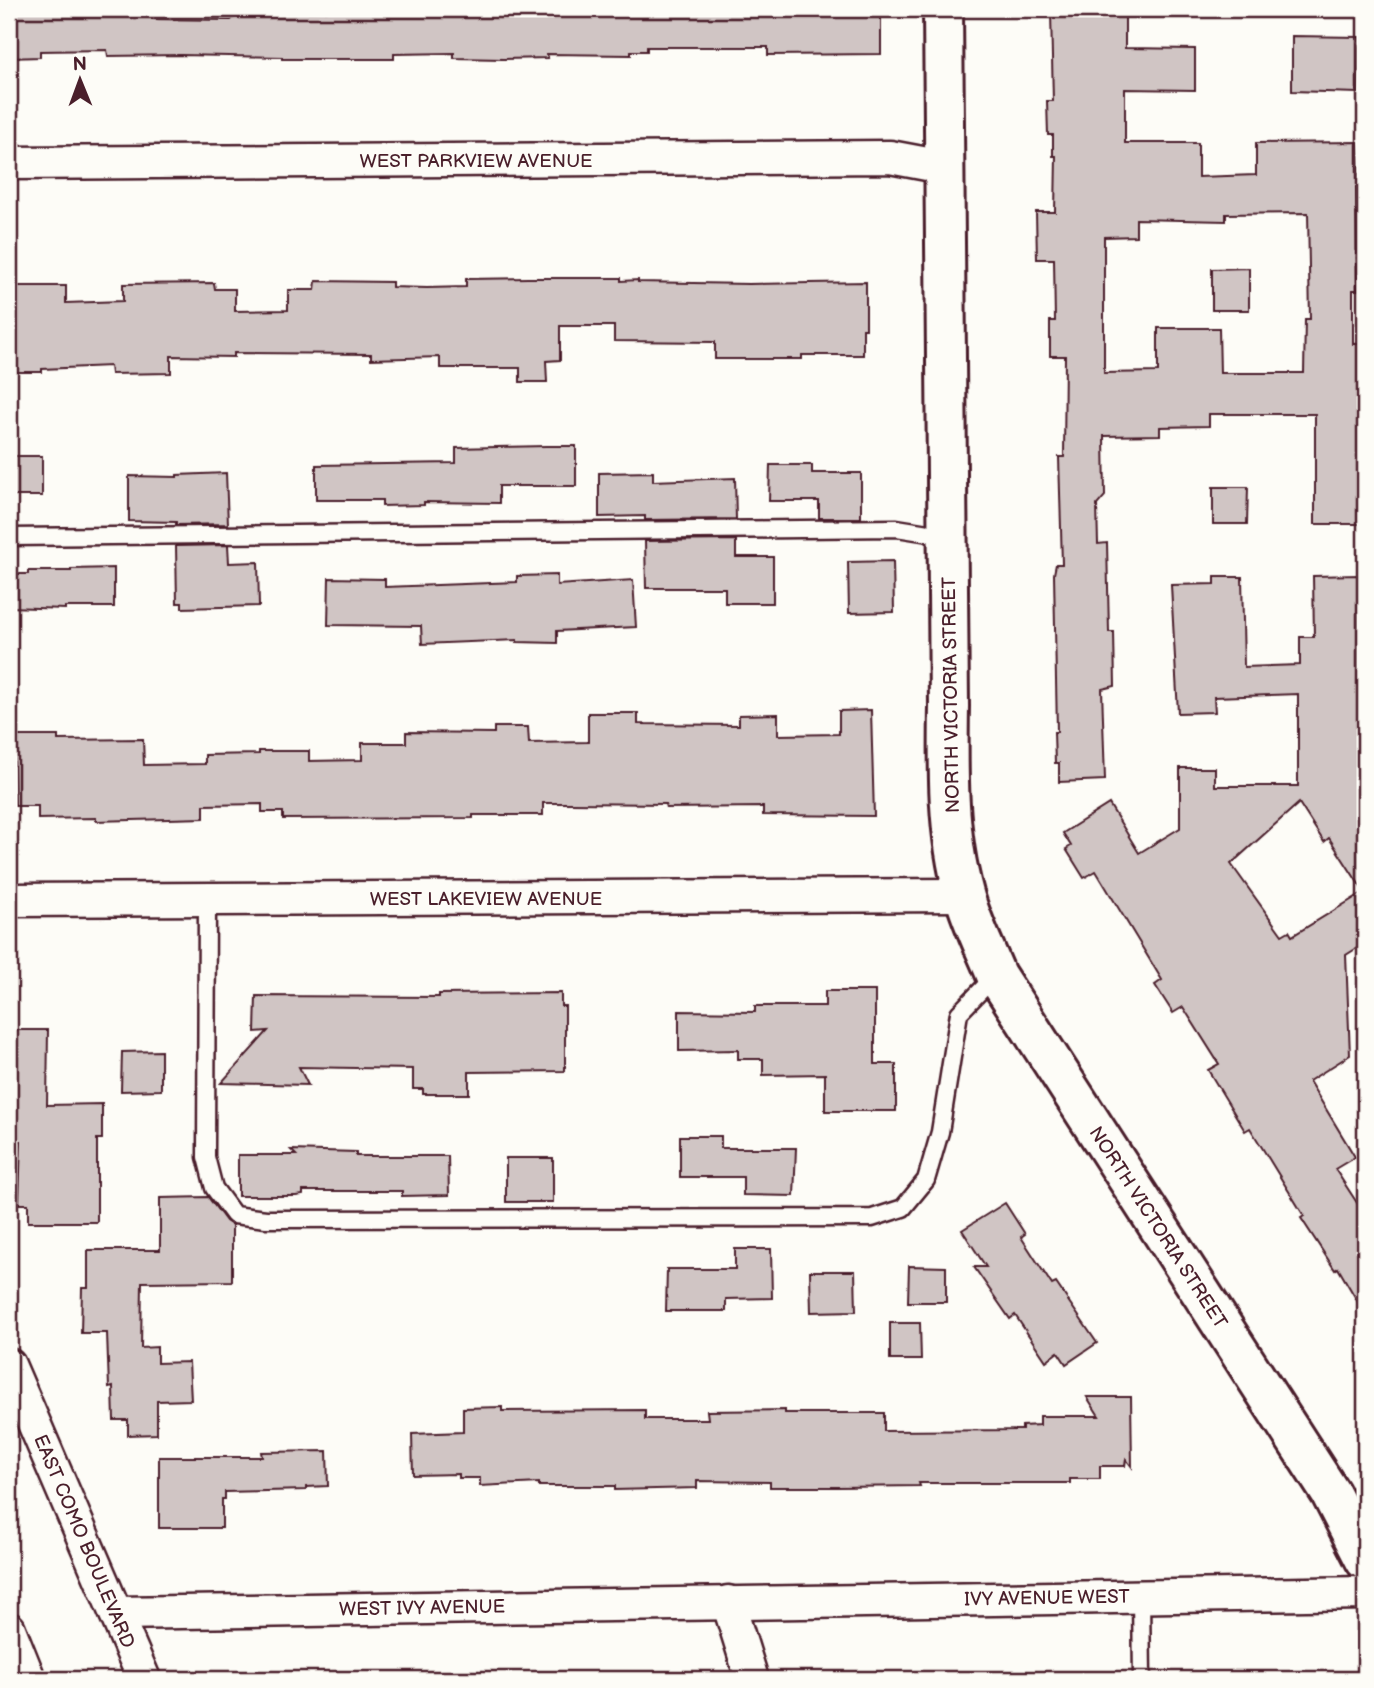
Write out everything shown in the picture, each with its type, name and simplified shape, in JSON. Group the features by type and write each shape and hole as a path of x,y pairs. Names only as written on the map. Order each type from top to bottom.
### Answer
{"street":[{"name":"NORTH VICTORIA STREET","path":"943,9 948,776 951,833 964,895 996,975 1331,1494 1365,1560"},
{"name":"WEST PARKVIEW AVENUE","path":"9,163 890,157 943,167"},
{"name":"WEST LAKEVIEW AVENUE","path":"9,900 964,895"},
{"name":"EAST COMO BOULEVARD","path":"9,1365 144,1679"},
{"name":"IVY AVENUE WEST","path":"728,1602 1365,1593"},
{"name":"WEST IVY AVENUE","path":"116,1613 728,1602"},
{"path":"728,1602 751,1679"},
{"path":"9,1629 29,1679"}],"lane":[{"path":"9,537 897,528 948,536"},
{"path":"207,900 206,1157 214,1188 234,1215 266,1219 872,1218 903,1208 926,1180 940,1132 959,1013 996,975"},
{"path":"1141,1596 1142,1679"}],"building":[{"path":"9,9 152,9 152,19 231,20 235,16 265,16 265,12 803,9 803,15 881,14 881,54 768,55 768,47 647,47 647,51 631,51 631,55 547,54 548,58 503,59 454,58 454,53 394,54 394,59 108,56 107,50 40,51 40,57 9,58"},
{"path":"1125,11 1125,48 1195,49 1195,90 1125,89 1125,143 1198,143 1198,177 1256,175 1256,143 1358,142 1357,290 1353,290 1353,344 1363,344 1365,524 1315,524 1315,414 1209,414 1209,426 1160,427 1160,435 1104,436 1105,496 1097,505 1098,544 1107,543 1109,632 1114,632 1115,686 1102,689 1105,780 1059,782 1054,732 1057,732 1054,574 1056,564 1062,564 1059,457 1064,457 1065,356 1050,356 1050,321 1055,321 1054,259 1037,259 1036,212 1055,212 1056,156 1053,156 1053,135 1048,135 1047,101 1053,101 1051,12","holes":["1308,213 1310,319 1305,319 1304,373 1220,373 1219,328 1158,328 1158,372 1104,373 1104,237 1136,236 1136,219 1226,221 1226,214"]},
{"path":"1292,36 1359,37 1358,93 1292,91"},
{"path":"1249,268 1249,310 1212,310 1212,269"},
{"path":"621,278 621,281 638,282 749,284 866,282 863,355 802,355 802,359 715,359 715,342 614,341 614,326 560,326 560,360 546,361 547,382 520,382 520,368 440,368 440,357 371,359 371,354 234,353 234,357 171,356 171,373 111,374 110,366 13,372 13,286 66,286 66,303 123,301 123,284 214,283 215,289 235,289 235,311 288,310 288,290 315,290 316,281 392,282 392,287 427,288 466,287 466,279"},
{"path":"576,446 576,486 499,486 499,503 424,502 424,505 382,506 382,500 316,500 316,465 456,463 456,448"},
{"path":"9,456 42,456 42,496 9,496"},
{"path":"770,465 812,465 812,473 861,473 861,518 819,518 819,501 769,501"},
{"path":"653,472 653,481 735,478 736,519 645,520 645,516 599,517 599,473"},
{"path":"226,473 228,524 176,525 176,522 129,521 129,476 177,477"},
{"path":"1213,487 1248,487 1247,524 1213,524"},
{"path":"736,540 736,557 773,557 773,603 725,603 725,588 646,588 645,541"},
{"path":"228,545 229,563 258,562 259,606 182,608 182,603 177,603 176,546"},
{"path":"893,561 894,612 849,613 848,562"},
{"path":"114,568 114,607 9,607 9,574"},
{"path":"557,575 557,585 633,580 636,627 557,631 557,643 517,640 422,644 421,626 328,625 329,578 385,579 385,587 517,582 517,576"},
{"path":"1359,575 1360,714 1365,714 1365,943 1346,955 1350,1055 1309,1081 1355,1157 1335,1169 1365,1215 1365,1314 1338,1268 1335,1270 1301,1218 1304,1216 1250,1128 1245,1131 1208,1070 1219,1064 1183,1007 1173,1013 1155,985 1162,980 1096,871 1084,878 1066,849 1071,846 1063,833 1109,804 1139,853 1180,828 1180,768 1215,768 1215,786 1298,786 1298,694 1214,697 1215,712 1178,713 1171,585 1215,584 1215,577 1242,577 1244,667 1300,665 1300,637 1314,637 1313,576","holes":["1299,803 1324,842 1329,838 1364,892 1292,936 1289,931 1282,935 1231,864"]},
{"path":"871,710 874,816 763,815 763,807 666,808 665,804 543,803 543,815 283,819 283,812 262,812 262,804 204,805 204,818 96,821 96,818 38,819 38,806 15,806 14,736 58,736 58,740 143,739 144,765 205,764 205,755 259,754 259,751 309,751 309,761 362,760 362,743 406,743 406,732 494,733 494,727 528,727 529,743 588,742 588,713 638,713 638,724 739,725 739,715 778,714 778,735 839,734 839,711"},
{"path":"825,991 875,991 875,1064 896,1064 896,1111 825,1111 825,1074 763,1075 763,1059 738,1059 738,1050 679,1051 679,1011 755,1012 755,1006 825,1006"},
{"path":"561,993 561,1006 565,1006 565,1071 469,1072 469,1094 423,1094 423,1089 413,1089 413,1069 299,1067 308,1085 221,1083 268,1031 255,1032 256,996 439,997 439,994"},
{"path":"9,1030 48,1030 47,1105 102,1104 102,1139 97,1139 97,1222 28,1222 28,1204 19,1204 21,1141 9,1141"},
{"path":"161,1051 161,1090 121,1091 122,1052"},
{"path":"680,1136 721,1136 721,1148 796,1148 794,1196 743,1195 743,1177 680,1177"},
{"path":"291,1150 356,1152 356,1156 448,1156 449,1195 402,1196 402,1191 303,1191 303,1195 296,1196 238,1196 238,1155 296,1155"},
{"path":"506,1158 553,1158 553,1202 506,1202"},
{"path":"208,1197 232,1225 232,1281 142,1282 141,1348 157,1347 157,1363 189,1362 191,1400 157,1401 157,1434 128,1435 128,1420 114,1420 113,1387 109,1388 107,1333 81,1333 82,1288 88,1288 88,1250 160,1250 160,1198"},
{"path":"1005,1203 1025,1234 1021,1237 1052,1285 1056,1283 1097,1343 1066,1364 1058,1352 1046,1361 1015,1315 1010,1319 974,1267 986,1267 962,1230"},
{"path":"735,1249 771,1249 772,1298 726,1299 726,1311 666,1311 667,1269 735,1269"},
{"path":"909,1266 946,1267 946,1302 908,1302"},
{"path":"810,1271 855,1271 856,1311 811,1312"},
{"path":"890,1323 920,1323 921,1360 890,1360"},
{"path":"1087,1397 1131,1397 1132,1467 1126,1459 1125,1466 1100,1466 1100,1479 1070,1479 1070,1483 770,1487 770,1482 697,1481 697,1488 615,1490 615,1486 539,1486 539,1483 480,1486 480,1478 459,1478 459,1474 413,1475 412,1434 463,1432 463,1408 502,1407 502,1411 645,1410 645,1419 708,1419 707,1411 884,1413 884,1431 1022,1430 1022,1426 1040,1425 1040,1416 1099,1416"},
{"path":"327,1451 328,1486 306,1487 306,1490 225,1492 225,1499 222,1499 222,1528 159,1528 159,1457 262,1457 261,1452"}]}
